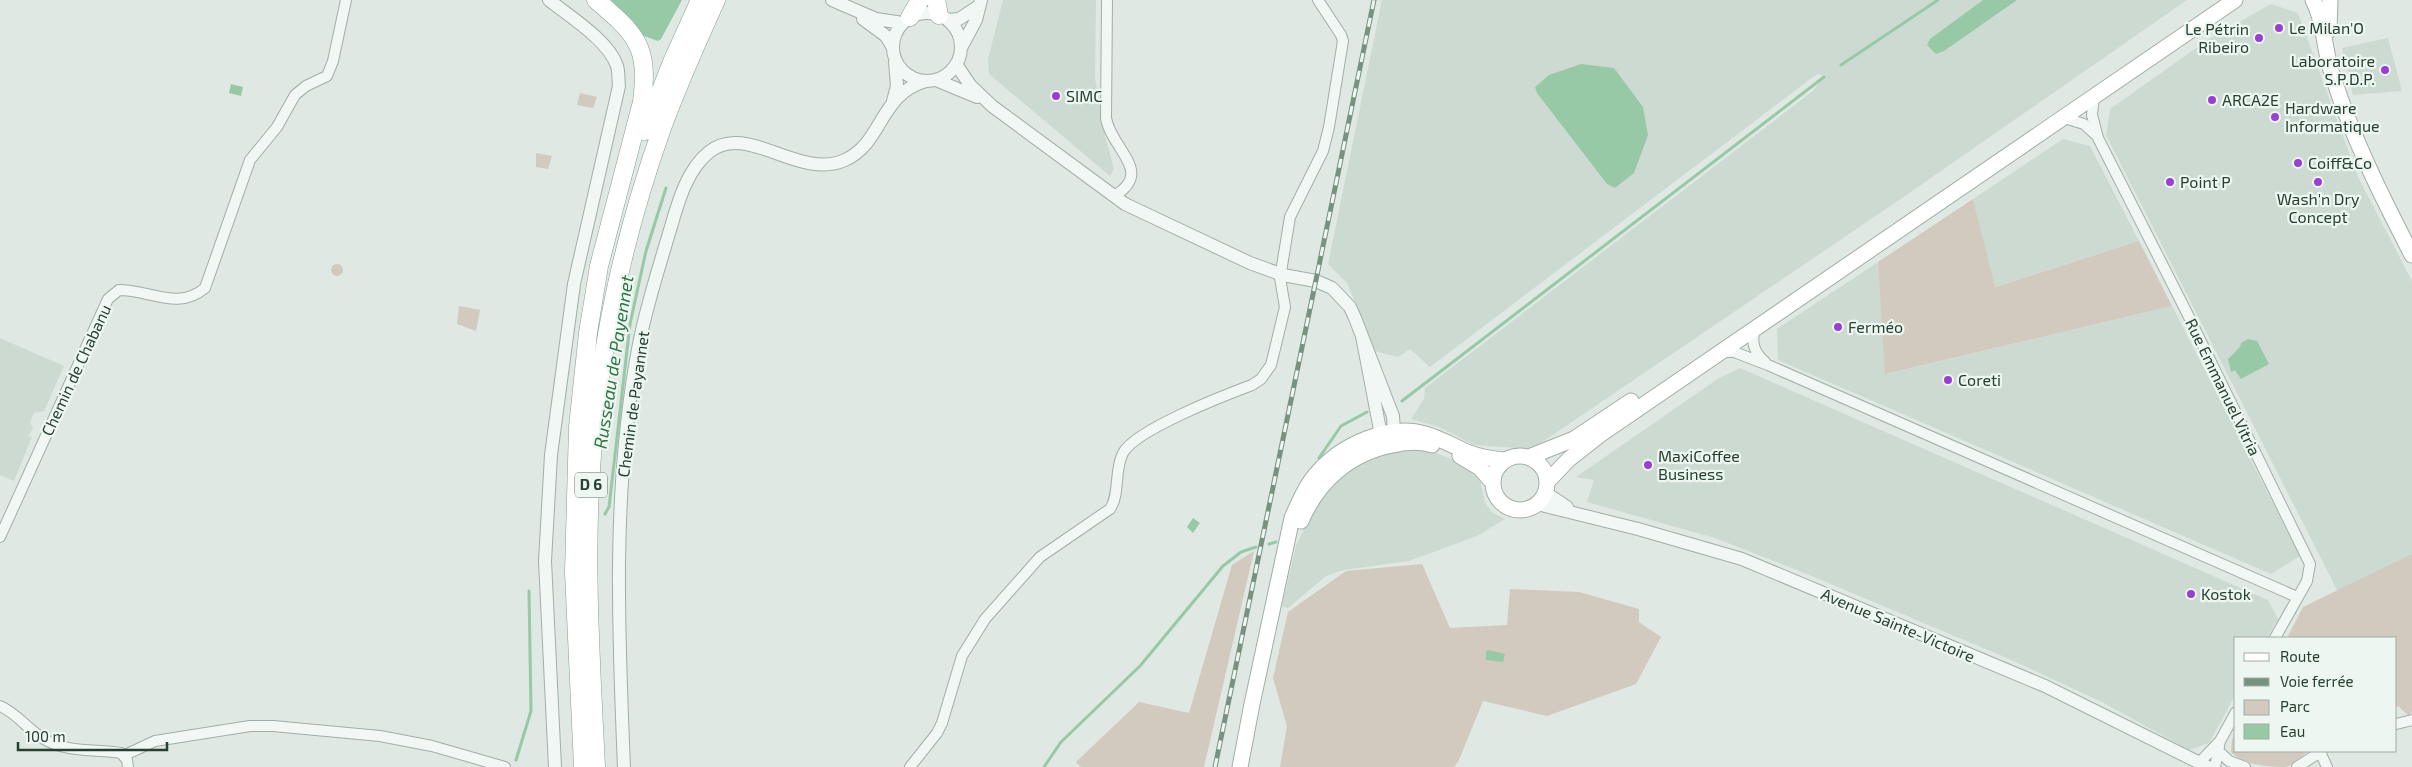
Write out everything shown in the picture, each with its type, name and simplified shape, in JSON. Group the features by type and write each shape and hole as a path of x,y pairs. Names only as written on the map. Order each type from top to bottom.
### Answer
{"highway":[{"path":"578,427 588,333 599,266 642,102 646,74 644,56 637,42 619,20 596,0"},
{"name":"D 6","path":"583,767 574,572 578,427 607,266 638,150 672,62 700,0"},
{"name":"D 6","path":"596,767 588,544 592,455 601,372 619,279 637,207 662,128 716,0"},
{"path":"637,207 686,82 725,0"},
{"path":"907,20 920,0"}],"main road":[{"path":"1529,457 1574,439 1632,401 2218,0"},
{"path":"1388,438 1428,444 1462,457 1480,468 1493,483 1498,499 1510,508 1524,510 1543,493 1569,459 1601,434 2061,117 2235,0"},
{"path":"2313,0 2320,20 2332,76 2345,112 2369,171 2412,254"},
{"path":"2330,0 2330,39 2341,85 2368,152 2412,240"},
{"path":"1240,767 1281,571 1304,514 1317,492 1343,465 1374,449 1388,438 1414,432 1425,434 1470,453 1505,460"},
{"path":"1493,483 1498,466 1505,460 1521,455 1529,457 1542,466 1543,493"},
{"path":"1250,767 1271,619"}],"street":[{"name":"Chemin de Chabanu","path":"0,537 108,300 119,290 130,290 177,300 194,297 205,288 250,160 278,128 295,95 306,86 327,76 333,61 346,0"},
{"path":"550,0 606,48 617,65 619,86 574,284 551,455 545,561 555,767"},
{"path":"1107,0 1105,102 1107,127 1112,138 1130,164 1132,175 1127,187 1114,196"},
{"path":"910,767 932,740 942,723 962,656 975,632 1006,593 1040,557 1110,509 1114,502 1118,466 1127,447 1136,438 1194,409 1252,385 1265,374 1271,364 1285,307 1280,274 1292,212 1317,165 1325,143 1343,41 1318,0"},
{"path":"836,2 876,19 907,20"},
{"path":"836,2 886,36 904,73 914,79 931,81 965,91 992,106"},
{"path":"894,53 898,29 907,20 924,13 941,12 959,19 980,3"},
{"path":"931,81 942,78 956,64 961,48 976,20 980,3"},
{"path":"941,12 957,31 961,48"},
{"name":"Chemin de Payannet","path":"892,103 897,86 894,53"},
{"path":"956,64 970,86 992,106 1114,196 1145,214 1220,251 1280,274 1316,281 1332,288 1350,307 1362,336 1388,438"},
{"name":"Chemin de Payannet","path":"624,767 618,574 626,448 639,344 650,296 682,194 689,178 708,153 726,144 748,145 796,161 816,165 836,163 848,158 866,143 892,103 906,88 931,81"},
{"path":"2094,96 2092,115 2098,138"},
{"path":"2061,117 2084,124 2098,138"},
{"name":"Rue Emmanuel Vitria","path":"2098,138 2186,311 2310,564 2307,581 2276,637"},
{"path":"1755,328 1752,339 1754,348 1768,364"},
{"path":"1720,352 1734,352 1768,364 2297,597"},
{"name":"Avenue Sainte-Victoire","path":"1543,493 1578,513 1742,559 2045,686 2204,765"},
{"path":"0,706 22,720 44,739 56,745 117,752 124,756 128,767"},
{"path":"2204,765 2234,716"},
{"path":"2397,724 2412,720"},
{"path":"124,756 155,741 250,726 274,726 380,736 432,746 504,767"},
{"path":"2215,767 2217,746"},
{"path":"2217,746 2229,761 2245,767"},
{"path":"2297,767 2320,752"},
{"path":"2321,752 2327,767"}],"shaded area":[{"name":"SIMC","path":"1003,0 1096,0 1095,78 1105,136 1114,169 1110,176 989,74 988,59"},
{"path":"1382,0 2187,0 1905,196 1538,445 1528,449 1474,445 1439,427 1411,419 1424,399 1425,388 1813,91 1824,76 1818,74 1813,77 1430,367 1410,349 1398,357 1375,351 1347,283 1328,264"},
{"path":"2271,4 2298,13 2358,177 2412,281 2412,554 2338,592 2106,135 2110,109 2206,41"},
{"path":"2388,38 2402,91 2353,95 2342,48"},
{"path":"2063,139 2090,146 2139,241 1994,287 1973,199"},
{"path":"1878,262 1886,374 2172,306 2300,556 2271,574 1778,360 1777,329"},
{"path":"0,338 64,366 44,411 34,413 30,422 33,429 28,436 32,437 14,481 0,475"},
{"path":"1740,368 2268,600 2278,619 2268,637 2234,637 2234,698 2209,743 2189,750 2104,703 2007,658 1807,574 1715,538 1587,502 1594,480 1576,477 1719,378"},
{"path":"1402,449 1431,451 1458,462 1480,479 1485,503 1493,513 1505,519 1477,536 1409,561 1344,570 1326,576 1288,608 1282,606 1296,545 1322,495 1347,469 1374,455"}],"green space":[{"path":"580,93 597,97 593,108 577,105"},
{"path":"536,153 552,156 548,169 536,167"},
{"path":"1973,199 1995,287 2139,241 2172,306 1885,374 1878,262"},
{"path":"337,264 343,270 337,276 331,270"},
{"path":"459,306 480,310 476,331 457,324"},
{"path":"1254,551 1204,767 1081,767 1076,762 1139,702 1189,713 1232,565"},
{"path":"2412,554 2412,711 2409,716 2397,706 2397,637 2288,637 2303,607"},
{"path":"1422,564 1450,628 1507,625 1510,589 1579,592 1639,609 1639,622 1661,637 1636,684 1547,716 1483,701 1459,760 1454,767 1280,767 1287,726 1273,678 1288,612 1346,571"},
{"path":"2234,736 2234,752 2308,752 2286,767 2257,764 2242,760 2231,752"}],"water":[{"path":"611,0 682,0 661,39 658,41 644,36"},
{"path":"1983,0 2017,0 1944,51 1936,54 1927,45 1930,39"},
{"path":"1581,64 1614,68 1643,107 1648,135 1634,173 1615,188 1607,184 1537,93 1535,87 1549,75"},
{"path":"231,84 243,87 241,96 229,93"},
{"path":"2248,339 2257,341 2269,364 2241,379 2235,370 2231,372 2228,359 2240,347 2241,343"},
{"path":"1193,518 1200,523 1193,533 1187,527"},
{"path":"1486,651 1505,654 1503,662 1486,660"}],"waterway":[{"path":"1841,65 1938,0"},
{"path":"1402,401 1824,77"},
{"name":"Russeau de Payennet","path":"605,514 609,507 630,324 646,251 666,188"},
{"path":"1319,458 1341,426 1367,412"},
{"path":"1269,544 1276,542"},
{"path":"1044,767 1061,742 1140,666 1223,566 1241,552 1256,547"},
{"name":"Russeau de Payennet","path":"516,760 531,711 529,591"}],"railway":[{"path":"1215,767 1374,0"}],"place":[{"name":"Le Milan'O","path":"2279,28"},
{"name":"Le Pétrin Ribeiro","path":"2259,38"},
{"name":"Laboratoire S.P.D.P.","path":"2385,70"},
{"name":"SIMC","path":"1056,96"},
{"name":"ARCA2E","path":"2212,100"},
{"name":"Hardware Informatique","path":"2275,117"},
{"name":"Coiff&Co","path":"2298,163"},
{"name":"Point P","path":"2170,182"},
{"name":"Wash'n Dry Concept","path":"2318,182"},
{"name":"Ferméo","path":"1838,327"},
{"name":"Coreti","path":"1948,380"},
{"name":"MaxiCoffee Business","path":"1648,465"},
{"name":"Kostok","path":"2191,594"}]}
